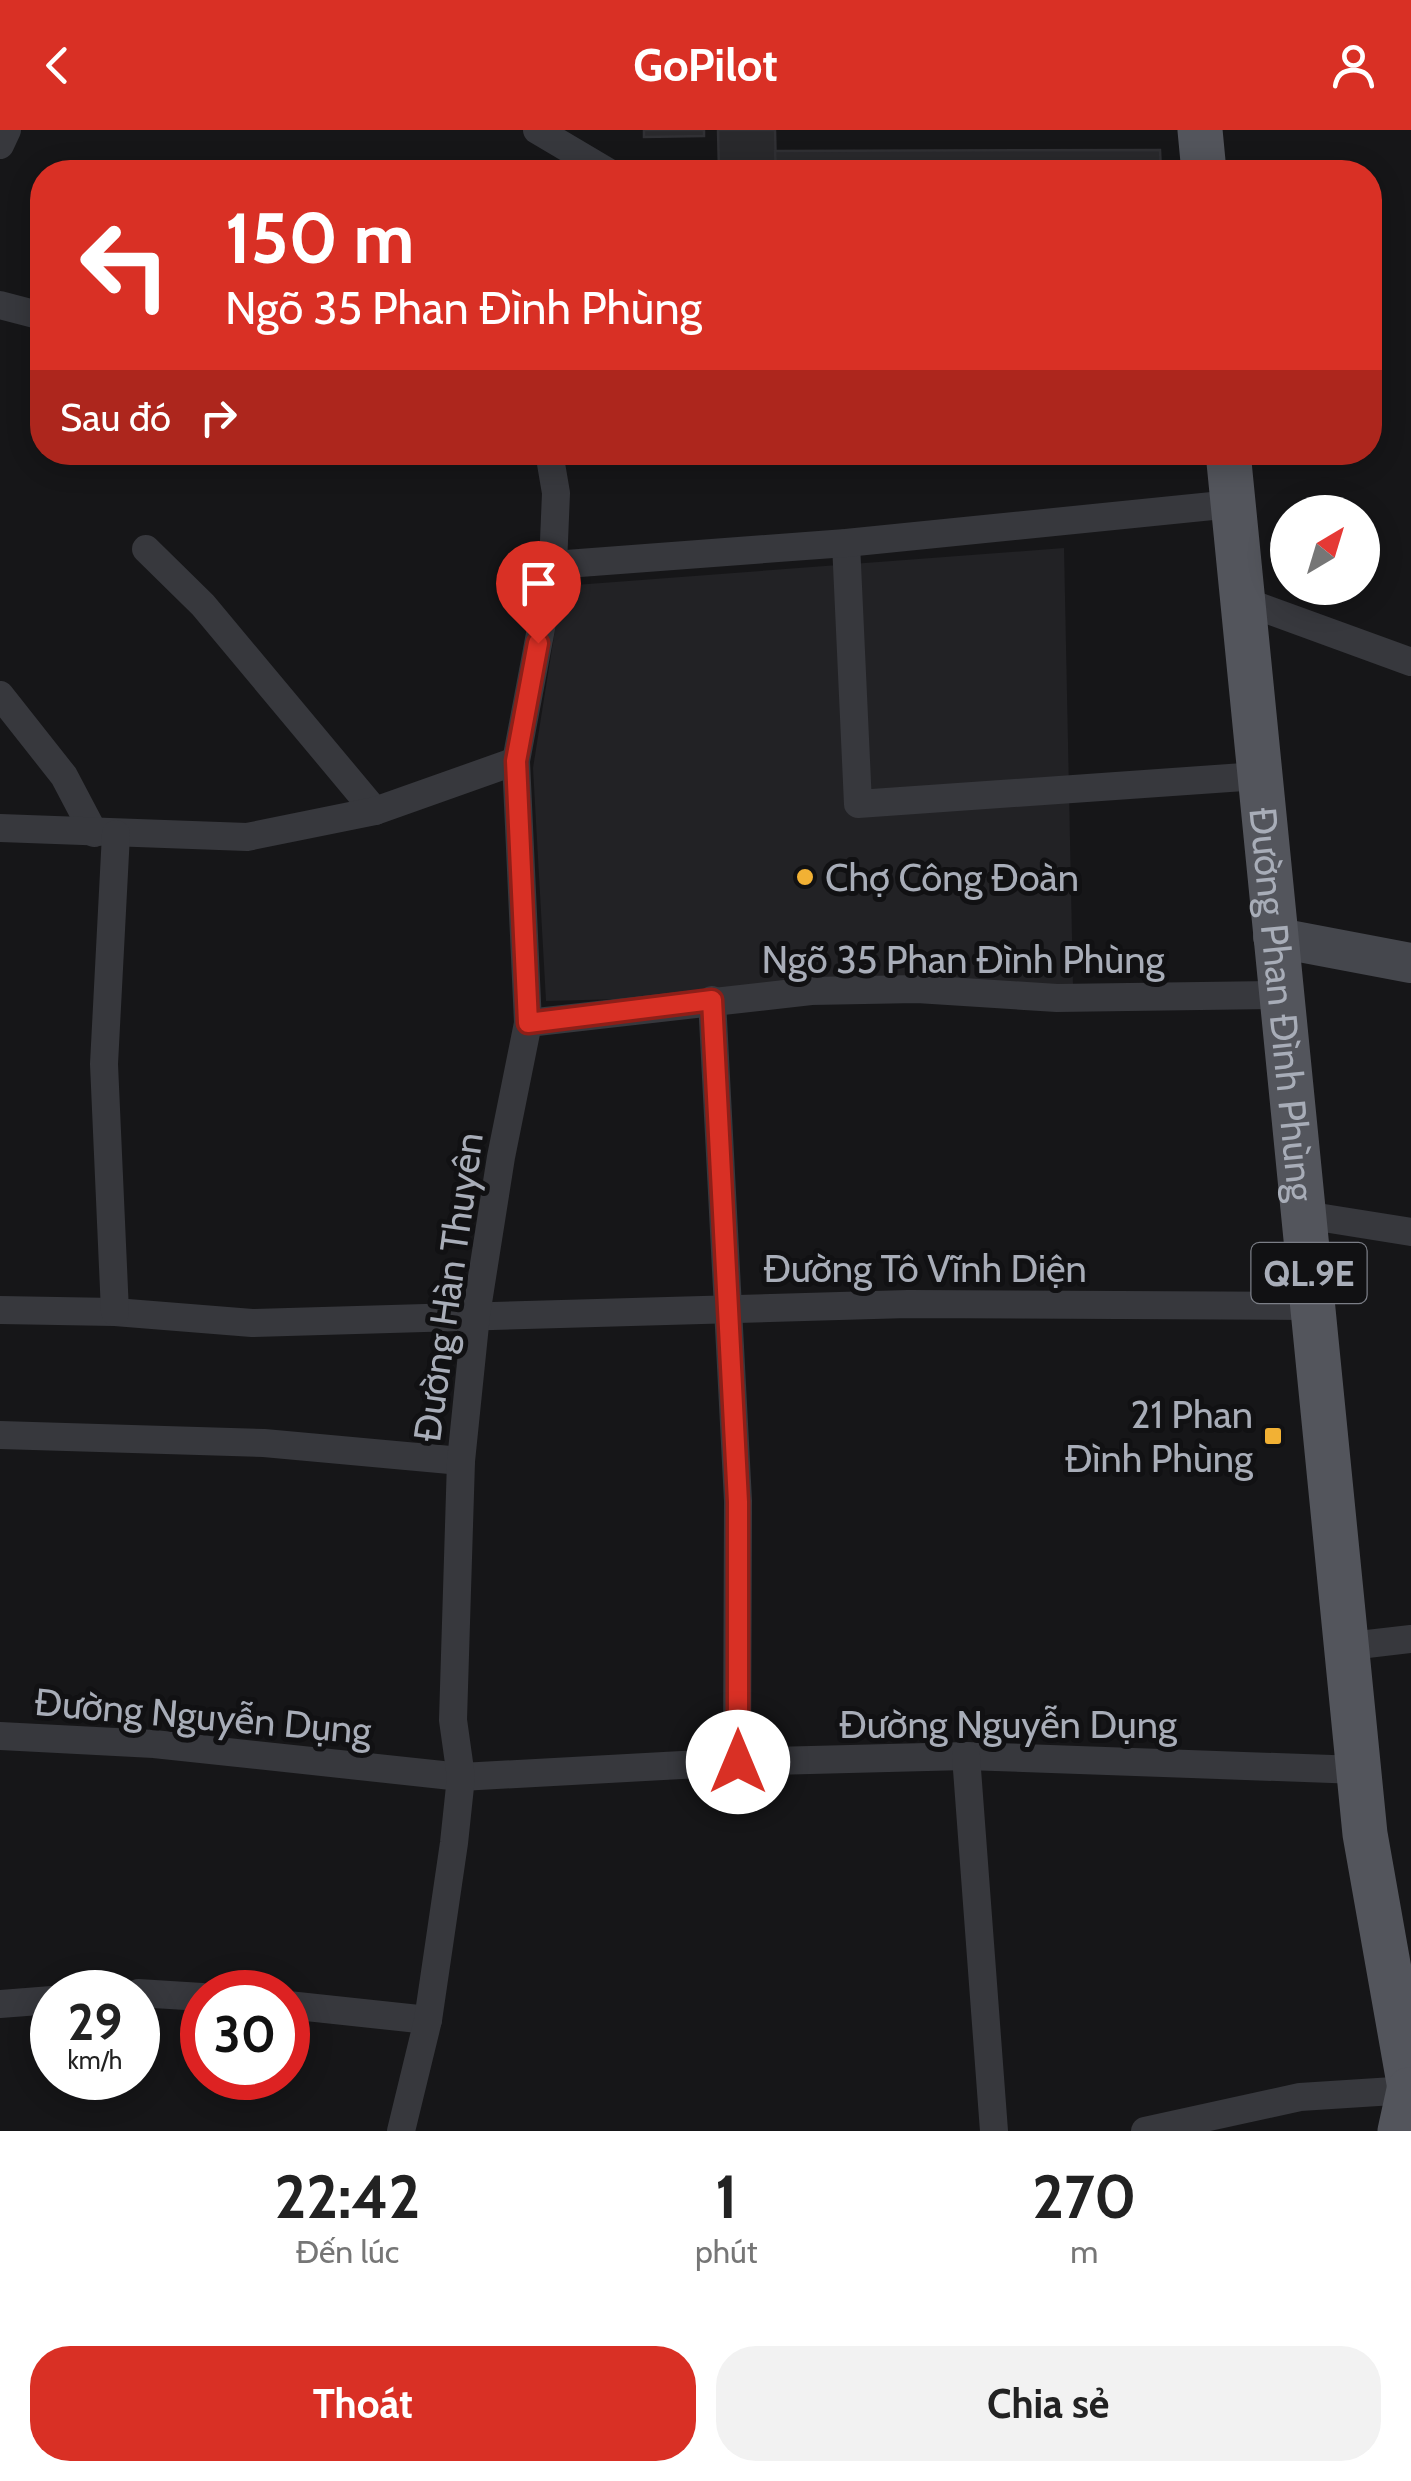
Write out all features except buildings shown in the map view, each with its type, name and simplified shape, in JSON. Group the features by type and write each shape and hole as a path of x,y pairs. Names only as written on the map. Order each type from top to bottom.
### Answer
{"main road":[{"path":"1200,130 1203,160"},
{"name":"Đường Phan Đình Phùng","path":"1229,465 1278,996 1305,1215 1311,1306 1350,1646 1359,1770 1405,2041 1407,2105"}],"street":[{"path":"0,145 7,130"},
{"path":"536,130 572,160"},
{"path":"0,305 30,313"},
{"name":"Đường Hàn Thuyên","path":"402,2131 428,2020 462,1778 453,1720 461,1461 476,1315 500,1157 528,1023 516,761 553,565 556,493 551,465"},
{"path":"553,565 846,543 1232,504"},
{"path":"846,543 858,804 1258,776"},
{"path":"146,549 203,605 375,811"},
{"path":"1241,600 1411,662"},
{"path":"0,695 105,833 104,1064 114,1312"},
{"path":"0,828 247,837 375,811 516,761"},
{"path":"1273,938 1411,963"},
{"name":"Ngõ 35 Phan Đình Phùng","path":"528,1023 712,1000 917,989 1057,998 1278,996"},
{"path":"712,1000 740,1556 738,1762"},
{"path":"1305,1215 1411,1232"},
{"name":"Đường Tô Vĩnh Diện","path":"0,1310 114,1312 252,1323 729,1307 1311,1306"},
{"path":"0,1435 264,1442 461,1461"},
{"path":"1350,1646 1411,1639"},
{"name":"Đường Nguyễn Dụng","path":"0,1736 154,1744 462,1778 738,1762 966,1756 1359,1770"},
{"path":"966,1756 994,2131"},
{"path":"0,2004 30,2002"},
{"path":"310,2007 428,2020"},
{"path":"1145,2131 1300,2097 1407,2105"}],"shaded area":[{"name":"Chợ Công Đoàn","path":"1064,548 1073,987 546,1001 533,768 562,586"}],"place":[{"name":"Chợ Công Đoàn","path":"805,877"},
{"name":"21 Phan Đình Phùng","path":"1273,1436"}],"route":[{"path":"538,643 516,761 516,841 528,1023 712,1000 740,1556 738,1762"}]}
